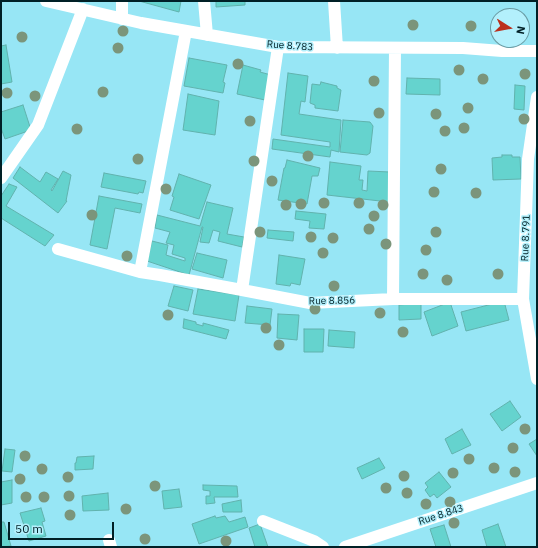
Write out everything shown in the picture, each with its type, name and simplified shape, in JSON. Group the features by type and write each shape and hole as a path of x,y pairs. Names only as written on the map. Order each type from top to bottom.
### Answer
{"street":[{"name":"Rue 8.783","path":"46,1 122,19 278,48 463,48 502,51 537,51"},
{"path":"122,1 122,19"},
{"path":"204,1 207,34"},
{"path":"334,1 337,48"},
{"path":"1,178 38,125 83,9"},
{"path":"140,272 186,31"},
{"path":"242,290 278,48"},
{"path":"393,299 396,48"},
{"name":"Rue 8.791","path":"537,97 528,159 524,299 537,379"},
{"name":"Rue 8.856","path":"58,249 140,272 310,303 393,299 524,299"},
{"name":"Rue 8.843","path":"345,547 379,542 537,483"},
{"path":"263,521 308,539 323,547"}],"building":[{"path":"139,1 181,1 179,12"},
{"path":"216,1 245,1 245,5 216,7"},
{"path":"6,45 12,82 1,84 1,46"},
{"path":"189,58 227,65 223,82 225,83 223,93 184,86"},
{"path":"243,65 261,70 260,72 271,75 265,100 237,94"},
{"path":"288,73 308,76 305,102 301,101 299,114 341,120 339,152 331,150 330,157 272,149 273,139 330,147 330,142 281,135"},
{"path":"407,78 440,79 440,95 406,94"},
{"path":"321,82 337,86 337,88 341,90 338,111 315,108 315,105 310,103 312,84 320,85"},
{"path":"515,85 525,86 524,110 514,109"},
{"path":"188,94 219,101 215,135 183,130"},
{"path":"23,105 31,130 5,139 1,128 1,112"},
{"path":"343,120 370,122 373,126 370,153 367,155 340,152"},
{"path":"502,155 520,157 521,179 493,180 492,158 502,157"},
{"path":"287,160 320,168 318,176 312,176 307,204 278,200"},
{"path":"330,162 361,166 359,180 363,180 362,190 367,191 368,171 390,172 389,202 327,195"},
{"path":"20,167 40,182 46,172 58,179 51,190 52,191 63,171 71,175 67,201 58,213 13,178"},
{"path":"104,173 146,181 143,193 139,192 138,194 101,187"},
{"path":"179,174 211,185 199,219 170,210 174,197 172,196"},
{"path":"9,184 17,187 6,206 54,235 45,246 1,218 1,196"},
{"path":"99,196 142,204 140,213 115,208 107,249 90,245"},
{"path":"207,202 233,208 227,234 244,237 242,247 218,241 220,232 213,230 209,243 200,242 202,227 189,275 147,261 152,241 168,245 166,255 185,261 185,258 172,254 174,245 166,243 170,232 155,228 157,215 200,226"},
{"path":"296,211 326,214 324,229 309,228 310,221 295,219"},
{"path":"268,230 294,232 293,241 267,238"},
{"path":"197,253 227,260 223,278 192,269"},
{"path":"279,255 305,259 300,285 291,283 290,286 276,284"},
{"path":"174,286 193,290 188,311 168,306"},
{"path":"198,289 239,295 235,321 193,314"},
{"path":"504,301 509,320 466,331 461,312"},
{"path":"450,302 458,326 432,336 424,312"},
{"path":"421,303 421,319 399,320 399,305"},
{"path":"247,306 272,309 270,325 245,323"},
{"path":"278,314 299,315 297,340 277,338"},
{"path":"184,319 196,322 196,324 203,326 203,323 229,330 226,339 183,328"},
{"path":"304,329 324,329 323,352 304,352"},
{"path":"329,330 355,332 354,348 328,346"},
{"path":"510,401 521,417 502,431 490,414"},
{"path":"462,429 471,445 452,454 445,439"},
{"path":"537,439 537,456 529,444"},
{"path":"5,449 15,450 12,472 2,471"},
{"path":"94,456 93,469 75,470 77,457"},
{"path":"379,458 385,468 362,479 357,468"},
{"path":"439,472 451,487 437,498 434,494 430,497 425,490 428,487 425,483"},
{"path":"12,480 12,503 1,505 1,482"},
{"path":"203,485 237,486 238,497 214,497 215,503 206,504 206,496 210,496 210,491 203,490"},
{"path":"179,489 182,507 164,509 162,491"},
{"path":"108,493 109,510 83,511 82,496"},
{"path":"241,500 242,512 223,512 222,504"},
{"path":"41,508 45,521 42,522 46,536 29,541 20,513"},
{"path":"215,516 216,518 225,516 229,522 245,517 248,527 199,544 192,524"},
{"path":"1,522 4,522 11,546 1,547"},
{"path":"260,524 268,547 255,547 249,528"},
{"path":"498,524 506,547 487,547 482,530"},
{"path":"444,525 451,547 436,547 430,529"}]}
